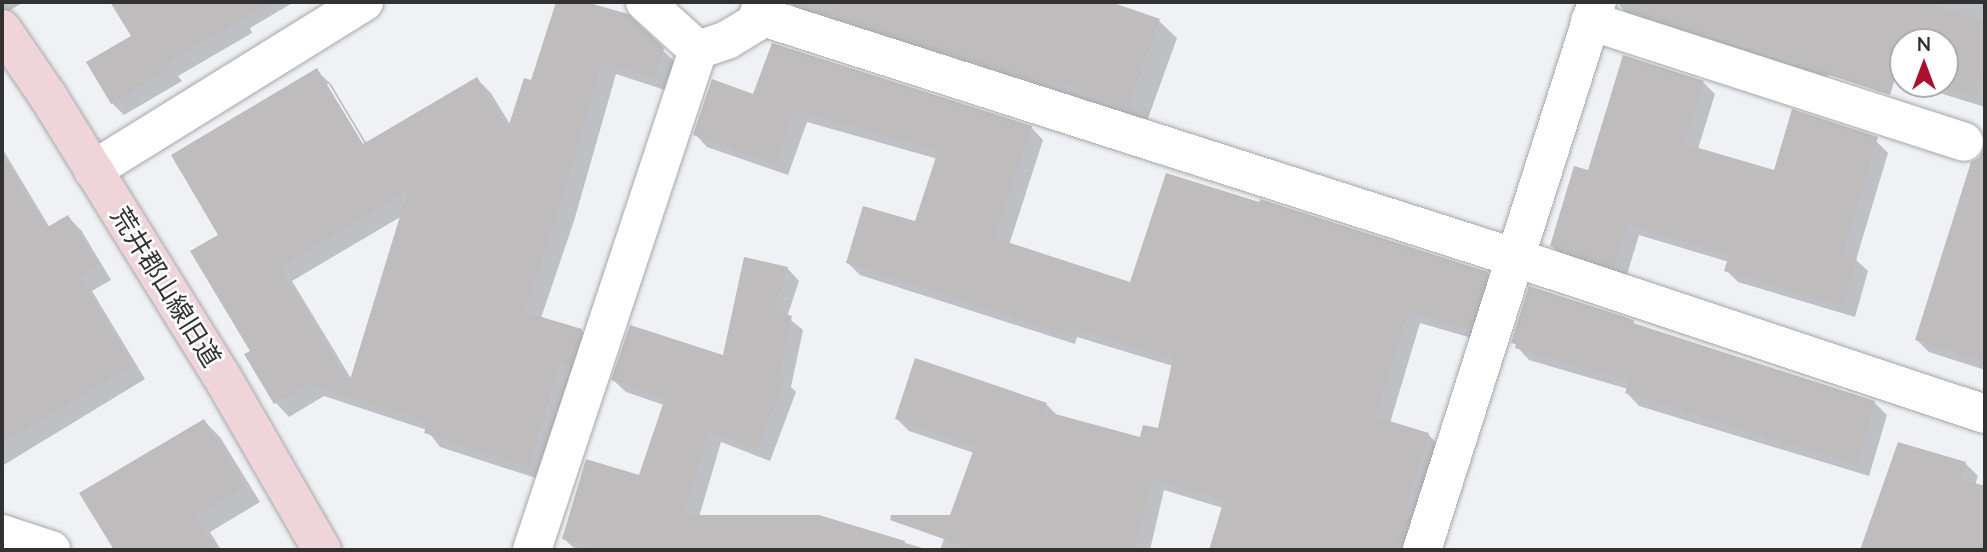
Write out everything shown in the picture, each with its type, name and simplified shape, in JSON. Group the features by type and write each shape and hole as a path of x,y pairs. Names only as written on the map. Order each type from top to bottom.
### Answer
{"street":[{"path":"93,170 364,2"},
{"path":"645,2 698,51"},
{"path":"698,51 727,40 755,23 762,9 1985,414"},
{"path":"1422,550 1513,257 1594,11 1964,142"},
{"name":"荒井郡山線旧道","path":"2,29 17,48 220,375 321,550"},
{"path":"532,550 698,51"},
{"path":"2,534 50,550"}],"building":[{"path":"110,2 272,2 167,63 171,68 111,104 86,62 131,36"},
{"path":"556,2 586,2 628,14 664,48 655,78 602,62 560,206 525,312 582,329 570,366 560,363 529,467 424,433 428,422 310,384 274,404 244,354 250,351 190,251 218,235 171,155 317,68 363,144 477,77 508,128 524,78 531,80","holes":["408,190 349,383 280,267"]},
{"path":"787,2 1111,2 1160,19 1128,108 1047,78 1045,84"},
{"path":"1636,2 1922,2 1985,21 1985,65 1976,97 1959,92 1959,28 1889,28 1889,95 1805,67 1806,63 1636,13"},
{"path":"772,43 1032,126 995,238 1130,282 1166,173 1259,202 1260,199 1488,272 1469,330 1408,311 1376,417 1429,433 1404,516 1409,518 1400,550 1209,550 1224,500 1152,479 1135,550 975,550 890,520 891,515 950,515 975,446 895,419 915,358 1047,403 1044,411 1140,437 1143,425 1158,428 1173,358 1065,326 1063,333 846,263 863,206 915,221 938,151 795,110 775,164 693,135 712,79 753,94"},
{"path":"1623,55 1704,81 1685,144 1774,170 1792,109 1878,137 1843,254 1857,258 1843,306 1724,271 1729,255 1628,224 1614,268 1550,246 1574,166 1588,170"},
{"path":"1985,146 1985,362 1915,340 1971,162 1979,158"},
{"path":"2,154 46,228 68,215 99,266 80,277 133,365 2,443"},
{"path":"744,257 788,267 774,310 792,316 779,376 785,379 757,450 709,431 684,515 819,515 905,541 904,550 600,550 562,539 586,459 639,475 665,398 611,380 630,325 723,355"},
{"path":"1529,286 1634,320 1633,323 1875,401 1857,465 1625,393 1629,381 1515,348 1516,344 1511,343"},
{"path":"204,419 245,486 196,516 217,550 114,550 79,493"},
{"path":"1898,442 1966,462 1961,479 1985,486 1985,550 1860,550"}]}
